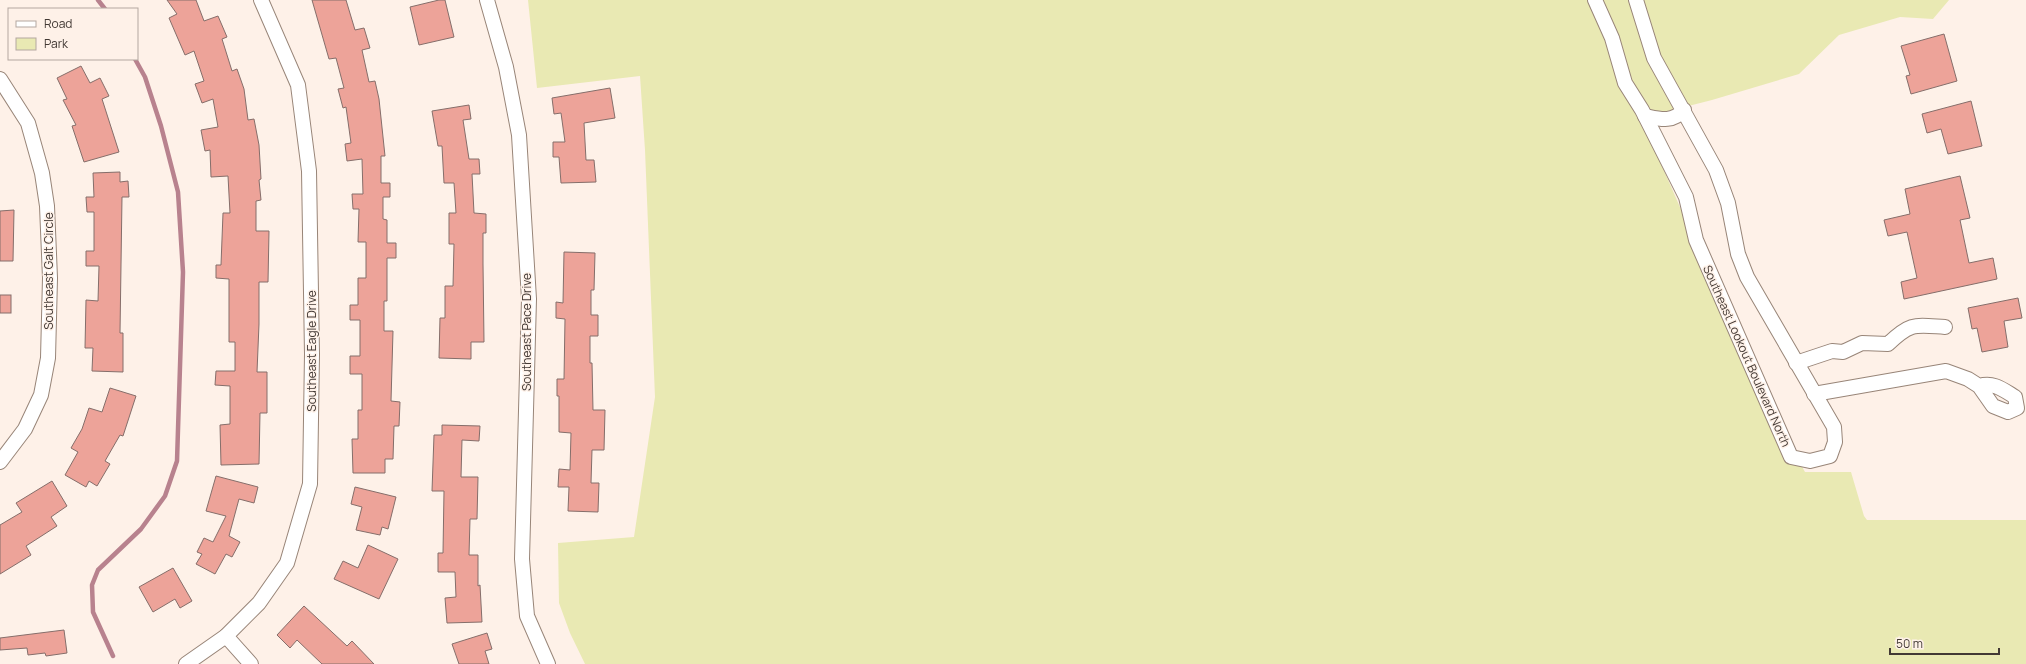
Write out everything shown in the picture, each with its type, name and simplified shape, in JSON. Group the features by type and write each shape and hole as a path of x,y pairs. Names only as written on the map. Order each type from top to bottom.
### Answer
{"street":[{"name":"Southeast Eagle Drive","path":"186,664 226,636 259,603 287,563 310,484 312,354 309,171 298,85 261,0"},
{"name":"Southeast Pace Drive","path":"487,0 506,67 519,135 528,299 522,559 527,616 548,664"},
{"name":"Southeast Lookout Boulevard North","path":"1595,0 1612,38 1624,83 1645,116 1686,197 1696,240 1791,457 1810,461 1830,456 1835,442 1834,427 1796,364 1747,277 1738,254 1728,203 1716,170 1654,58 1636,0"},
{"name":"Southeast Galt Circle","path":"0,79 28,123 42,173 47,206 50,278 48,358 41,395 25,428 0,462"},
{"path":"1645,116 1664,120 1678,117 1684,110"},
{"path":"1796,364 1832,351 1848,351 1862,343 1888,344 1903,329 1916,325 1945,327"},
{"path":"1814,394 1946,371 1968,379 1979,386"},
{"path":"226,636 251,664"}],"green space":[{"path":"528,0 1949,0 1933,19 1900,17 1839,35 1799,74 1712,100 1641,118 1763,397 1805,472 1851,472 1864,516 1867,520 2026,520 2026,664 585,664 570,633 559,603 558,543 634,537 655,397 645,150 640,76 537,88"}],"building":[{"path":"167,0 196,0 204,21 218,16 227,37 222,39 232,71 237,69 244,89 248,120 254,119 259,145 261,179 259,180 261,200 256,201 256,231 269,231 268,282 259,282 257,372 267,372 267,413 260,413 259,464 221,465 220,425 230,424 230,386 215,385 216,371 235,371 235,342 229,342 229,279 216,278 216,265 221,265 223,213 230,213 228,176 211,177 210,150 205,151 201,130 218,127 213,99 202,103 195,84 204,81 194,51 185,55 169,18 177,14"},
{"path":"312,0 346,0 355,30 364,28 370,48 362,50 369,82 375,81 379,99 385,156 381,156 381,183 390,183 390,197 383,197 383,219 387,220 387,243 396,243 396,258 387,258 387,301 384,301 384,331 393,331 391,401 400,402 399,426 394,426 393,459 385,459 385,473 353,473 352,439 358,439 358,410 362,410 362,374 350,374 350,356 360,356 360,320 350,320 350,305 358,305 358,278 366,278 366,242 358,242 359,209 353,209 352,194 363,194 362,159 347,161 345,144 351,143 346,107 343,108 338,89 344,88 336,58 329,59"},
{"path":"445,0 454,37 419,45 410,7"},
{"path":"1944,34 1957,81 1911,94 1906,76 1910,75 1901,46"},
{"path":"81,66 90,83 100,78 109,96 102,99 119,152 84,162 72,126 76,125 63,100 67,99 57,78"},
{"path":"610,88 615,118 584,123 586,160 594,160 596,182 561,183 559,157 553,157 553,142 565,142 561,113 554,114 552,98"},
{"path":"1971,101 1982,146 1948,154 1941,129 1927,133 1922,114"},
{"path":"469,105 471,119 463,120 469,159 479,159 480,174 472,174 474,213 486,214 486,233 483,233 484,342 471,342 471,359 439,358 440,318 445,318 445,286 453,286 454,244 449,244 449,213 456,213 454,183 444,183 442,146 438,146 432,111"},
{"path":"120,172 120,182 128,181 129,197 122,197 120,333 123,333 123,372 92,371 93,348 85,348 86,300 98,301 99,266 86,266 86,251 94,251 94,212 87,212 86,197 94,197 93,173"},
{"path":"1960,176 1970,218 1960,220 1969,263 1993,258 1997,279 1904,299 1901,282 1917,278 1907,232 1888,236 1884,220 1910,214 1905,189"},
{"path":"14,210 13,261 0,261 0,211"},
{"path":"564,252 595,253 594,290 591,290 591,315 598,315 598,336 590,336 590,363 592,363 593,410 605,410 604,450 592,450 591,483 599,483 598,512 568,511 569,487 558,487 559,469 570,470 571,433 559,432 559,396 557,396 557,379 564,379 565,319 556,318 556,302 563,303"},
{"path":"0,295 11,295 11,313 0,313"},
{"path":"2018,298 2022,318 2004,321 2008,347 1982,352 1977,328 1972,329 1968,308"},
{"path":"110,388 136,396 123,436 120,435 105,461 110,464 97,486 89,481 86,487 65,475 78,452 71,448 82,429 89,408 102,412"},
{"path":"442,425 480,426 479,441 462,440 461,477 478,477 477,519 470,519 469,555 478,555 478,586 480,585 482,622 447,623 445,598 456,597 455,572 438,572 438,553 443,553 444,491 432,491 434,435 442,435"},
{"path":"216,476 258,487 254,503 239,499 229,536 240,542 232,557 226,554 215,574 196,564 202,554 197,552 204,538 213,542 226,516 206,511"},
{"path":"52,481 67,506 51,517 57,526 26,546 31,555 0,574 0,525 22,512 16,503"},
{"path":"355,487 396,497 388,529 382,527 380,535 356,530 362,507 351,504"},
{"path":"368,545 398,559 379,599 334,579 343,561 358,568"},
{"path":"173,568 192,601 180,608 175,599 153,612 139,587"},
{"path":"304,606 347,646 352,641 374,664 322,664 297,640 290,648 277,635"},
{"path":"64,630 67,653 46,656 45,653 28,655 27,648 0,650 0,638"},
{"path":"487,633 492,649 485,651 489,664 459,664 452,644"}],"waterway":[{"path":"98,0 104,8"},
{"path":"113,656 93,612 92,585 98,570 141,529 165,496 177,461 183,272 178,192 161,126 145,77 136,60"}]}
